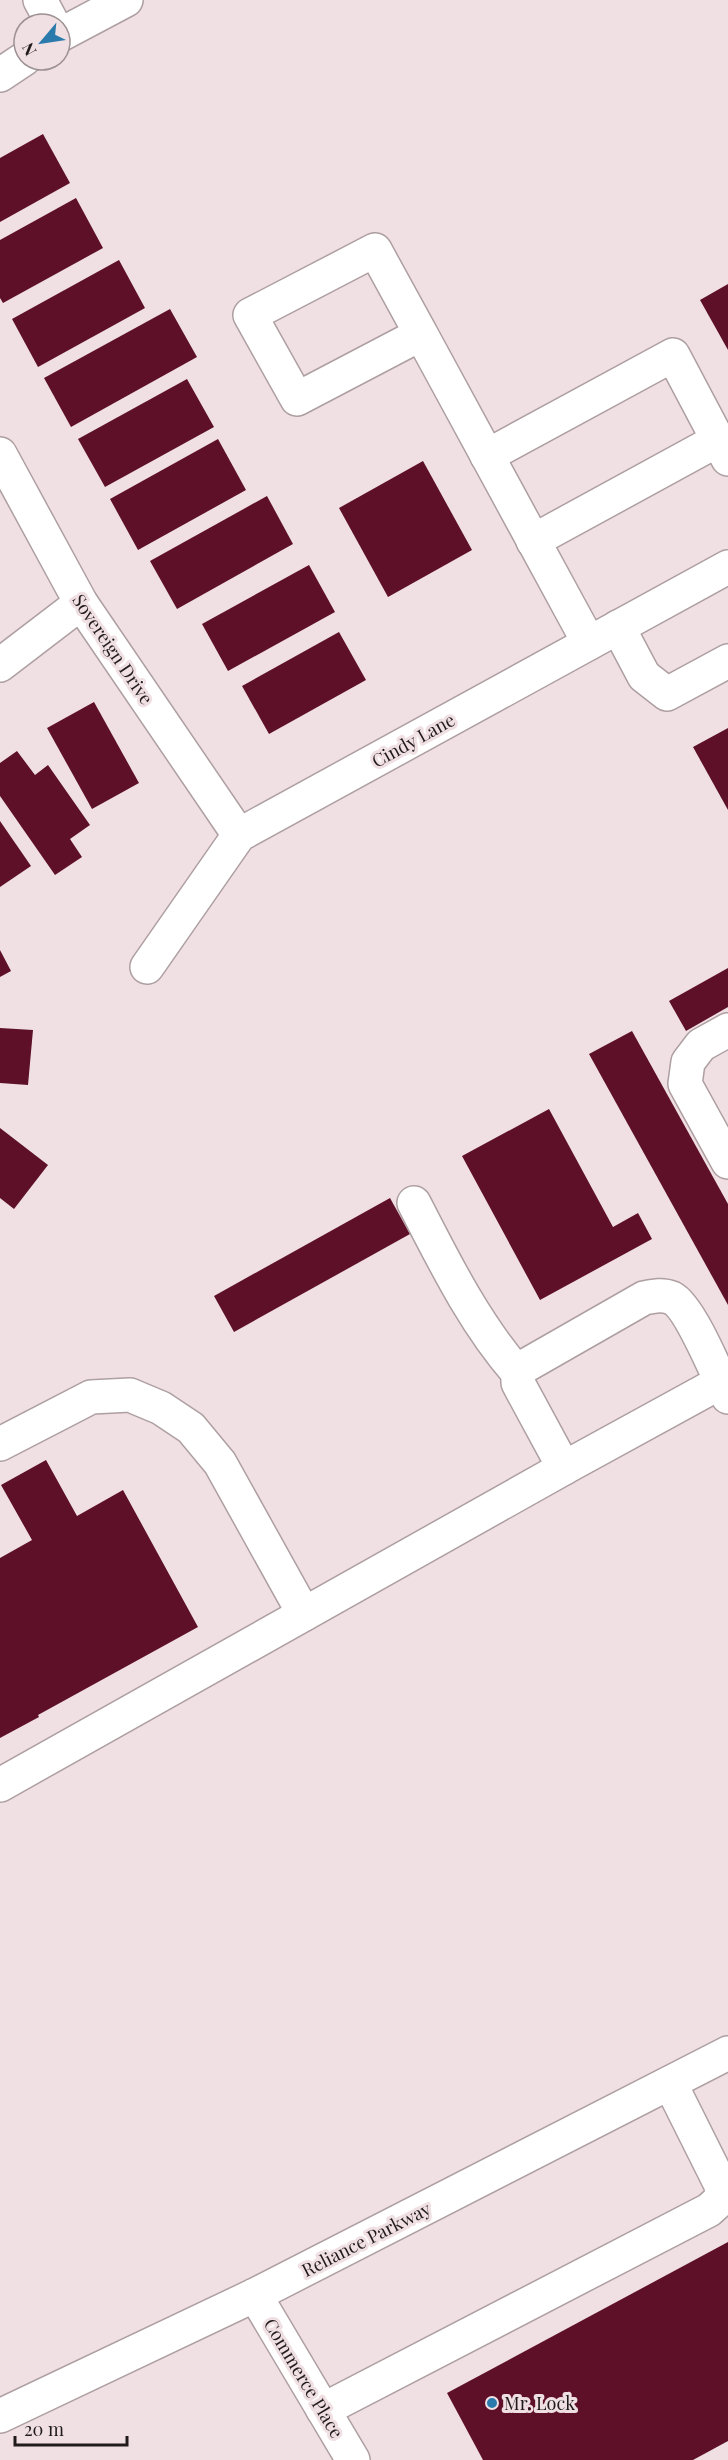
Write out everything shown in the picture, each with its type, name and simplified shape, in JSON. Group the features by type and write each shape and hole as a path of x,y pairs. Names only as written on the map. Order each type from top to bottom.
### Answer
{"street":[{"path":"72,29 126,0"},
{"path":"421,334 297,399 250,315 375,250 421,334 533,541 589,643"},
{"path":"487,456 673,355 723,450 533,541"},
{"name":"Sovereign Drive","path":"0,454 81,603 239,835"},
{"name":"Cindy Lane","path":"147,967 239,835 728,567"},
{"path":"0,665 81,603"},
{"path":"618,627 644,676 667,694 728,662"},
{"path":"728,1030 701,1045 688,1062 685,1084 728,1162"},
{"path":"414,1203 462,1291 499,1351 518,1373 518,1383 564,1468"},
{"path":"0,1785 564,1468 724,1389 685,1311 673,1299 660,1295 644,1298 525,1366 518,1373"},
{"path":"0,1444 91,1397 130,1395 161,1408 191,1428 220,1463 304,1614"},
{"name":"Reliance Parkway","path":"0,2416 255,2295 670,2083 727,2057"},
{"path":"323,2410 709,2210 722,2198 720,2185 670,2083"},
{"name":"Commerce Place","path":"255,2295 352,2460"}],"building":[{"path":"43,134 70,183 0,222 0,158"},
{"path":"76,198 103,248 3,303 0,298 0,240"},
{"path":"119,260 145,308 38,367 12,319"},
{"path":"728,284 728,350 700,300"},
{"path":"170,309 197,357 71,427 44,378"},
{"path":"187,379 214,427 105,487 78,439"},
{"path":"218,439 246,490 138,550 110,499"},
{"path":"423,461 472,550 388,597 339,508"},
{"path":"267,496 293,544 177,609 150,561"},
{"path":"309,565 335,612 228,671 202,624"},
{"path":"339,632 366,680 269,734 242,686"},
{"path":"94,702 139,783 92,809 47,728"},
{"path":"728,728 728,810 693,747"},
{"path":"17,751 35,775 48,765 90,825 70,839 82,857 55,875 0,796 0,763"},
{"path":"0,821 31,866 0,887"},
{"path":"0,950 11,971 0,977"},
{"path":"728,968 728,1007 686,1031 669,1001"},
{"path":"0,1028 33,1030 28,1085 0,1083"},
{"path":"632,1031 728,1204 728,1305 589,1054"},
{"path":"549,1109 613,1227 638,1213 652,1239 540,1300 462,1156"},
{"path":"0,1128 48,1165 14,1209 0,1198"},
{"path":"390,1198 410,1234 234,1332 214,1296"},
{"path":"46,1460 77,1516 123,1490 198,1627 0,1738 0,1558 32,1540 1,1485"},
{"path":"728,2242 728,2441 693,2460 483,2460 447,2393"}],"place":[{"name":"Mr. Lock","path":"492,2403"}]}
